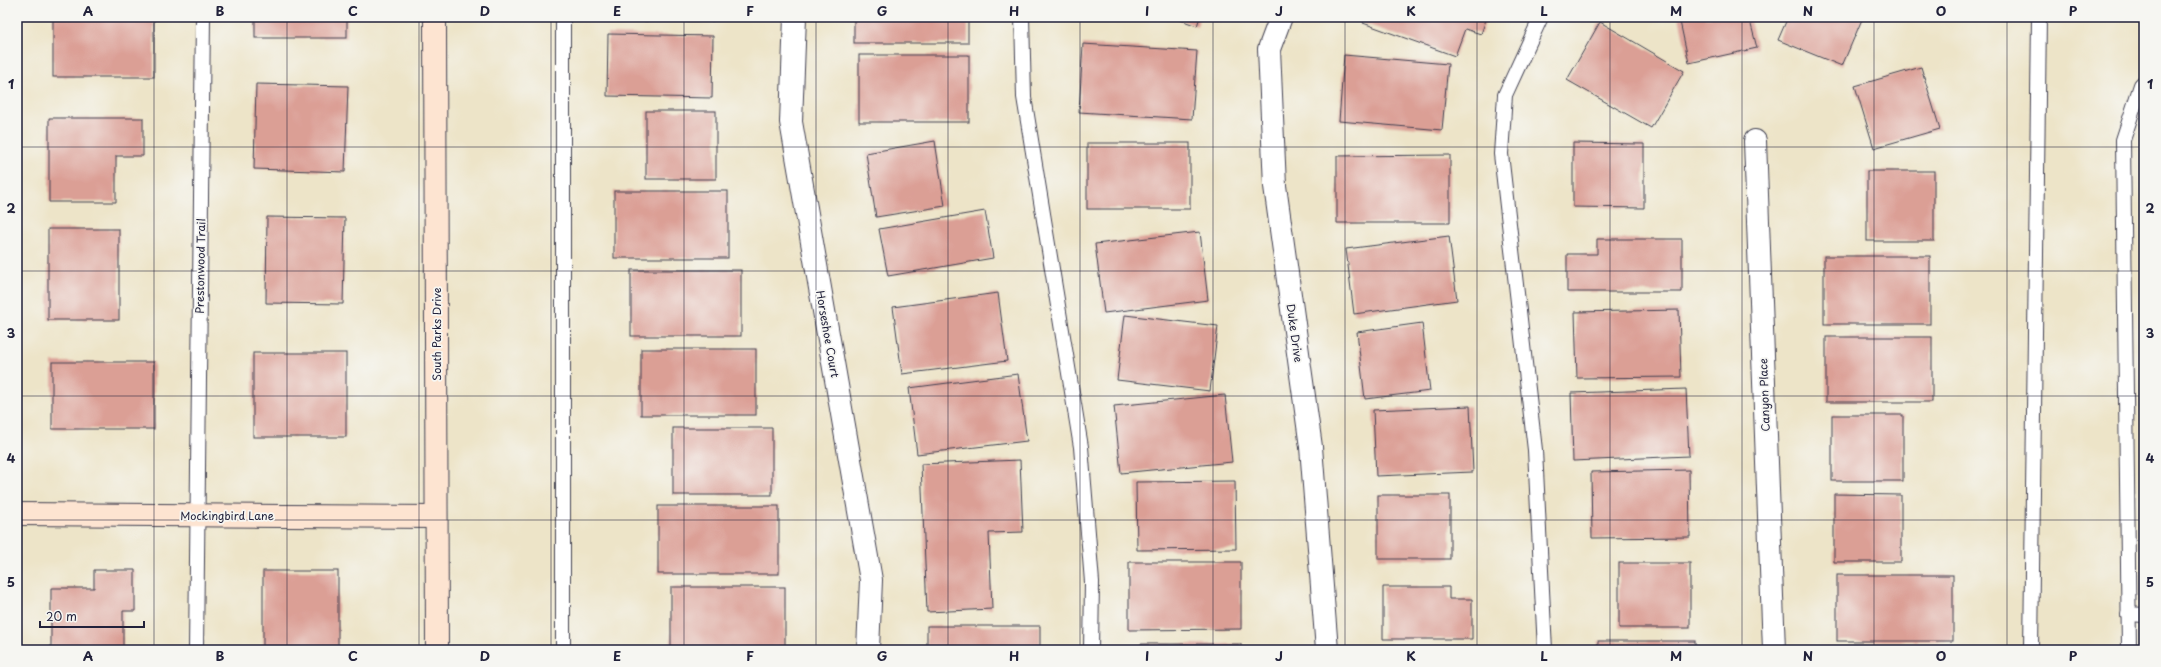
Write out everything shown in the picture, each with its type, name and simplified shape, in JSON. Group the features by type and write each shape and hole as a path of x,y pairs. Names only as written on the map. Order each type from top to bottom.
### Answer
{"street":[{"name":"South Parks Drive","path":"436,17 437,650"},
{"name":"Horseshoe Court","path":"795,17 791,122 871,580 868,650"},
{"name":"Duke Drive","path":"1281,17 1270,49 1275,186 1311,447 1327,650"},
{"name":"Canyon Place","path":"1755,141 1774,650"},
{"name":"Mockingbird Lane","path":"17,514 436,517"}],"lane":[{"name":"Prestonwood Trail","path":"196,650 196,515 203,17"},
{"path":"563,17 563,650"},
{"path":"1022,17 1024,97 1081,447 1092,582 1091,650"},
{"path":"1541,17 1505,94 1500,154 1535,450 1545,650"},
{"path":"2031,650 2039,17"},
{"path":"2129,650 2123,140 2141,85 2144,82"},
{"path":"2128,614 2144,615"}],"building":[{"path":"53,17 154,17 154,77 53,77"},
{"path":"255,17 347,17 347,38 255,38"},
{"path":"602,17 713,17 713,21 602,21"},
{"path":"854,17 968,17 968,43 854,43"},
{"path":"1173,17 1200,17 1197,26"},
{"path":"1366,17 1487,17 1481,34 1465,29 1455,56 1363,23"},
{"path":"1679,17 1749,17 1757,48 1689,63"},
{"path":"1788,17 1863,17 1842,66 1778,40"},
{"path":"1600,22 1684,71 1651,128 1567,80"},
{"path":"608,34 713,36 712,98 607,96"},
{"path":"1083,44 1197,51 1192,119 1079,112"},
{"path":"859,55 969,55 969,122 859,122"},
{"path":"1344,55 1448,64 1442,130 1339,121"},
{"path":"1921,67 1940,129 1874,148 1855,86"},
{"path":"256,84 348,86 345,172 254,169"},
{"path":"646,111 716,111 716,179 646,179"},
{"path":"49,118 143,118 143,156 116,156 116,202 49,202"},
{"path":"935,141 945,206 876,217 866,153"},
{"path":"1087,143 1190,143 1190,209 1087,209"},
{"path":"1573,143 1644,144 1644,208 1573,207"},
{"path":"1450,155 1450,223 1337,223 1337,156"},
{"path":"1867,171 1934,171 1934,241 1867,241"},
{"path":"614,191 728,191 728,258 614,258"},
{"path":"985,211 993,258 888,276 879,229"},
{"path":"267,217 345,218 343,304 266,303"},
{"path":"48,229 119,229 119,320 48,320"},
{"path":"1200,232 1208,300 1104,313 1095,244"},
{"path":"1449,236 1457,300 1354,314 1346,249"},
{"path":"1597,239 1682,239 1682,292 1567,292 1567,254 1597,254"},
{"path":"1824,256 1930,256 1930,324 1824,324"},
{"path":"631,270 741,270 741,336 631,336"},
{"path":"998,293 1007,361 902,374 893,307"},
{"path":"1679,310 1681,377 1577,378 1575,312"},
{"path":"1125,315 1218,326 1210,391 1117,380"},
{"path":"1422,323 1430,391 1365,399 1357,332"},
{"path":"1826,337 1932,337 1932,402 1826,402"},
{"path":"641,349 756,349 756,415 641,415"},
{"path":"253,353 346,353 346,437 253,437"},
{"path":"52,362 154,362 154,429 52,429"},
{"path":"1018,374 1027,441 917,454 909,388"},
{"path":"1686,389 1689,456 1573,461 1571,393"},
{"path":"1225,395 1232,462 1121,473 1114,406"},
{"path":"1470,406 1473,472 1376,476 1373,410"},
{"path":"1832,415 1903,415 1903,481 1832,481"},
{"path":"673,428 772,428 772,495 673,495"},
{"path":"1020,460 1023,532 989,533 992,609 927,612 921,464"},
{"path":"1689,470 1690,537 1592,538 1591,472"},
{"path":"1235,481 1236,549 1137,550 1136,482"},
{"path":"1834,494 1901,495 1901,562 1834,562"},
{"path":"1378,495 1450,495 1450,559 1378,559"},
{"path":"658,506 779,506 779,574 658,574"},
{"path":"1129,562 1241,562 1241,629 1129,630"},
{"path":"1619,563 1690,563 1690,628 1619,628"},
{"path":"94,570 135,570 135,611 123,611 123,650 51,650 51,588 94,588"},
{"path":"263,571 338,571 338,650 263,650"},
{"path":"1837,575 1953,575 1953,641 1837,641"},
{"path":"671,587 785,587 785,650 671,650"},
{"path":"1383,587 1449,587 1449,599 1472,599 1472,639 1383,639"},
{"path":"927,626 1040,626 1040,650 927,650"},
{"path":"1598,641 1695,641 1695,650 1598,650"},
{"path":"1141,644 1241,644 1241,650 1141,650"}]}
